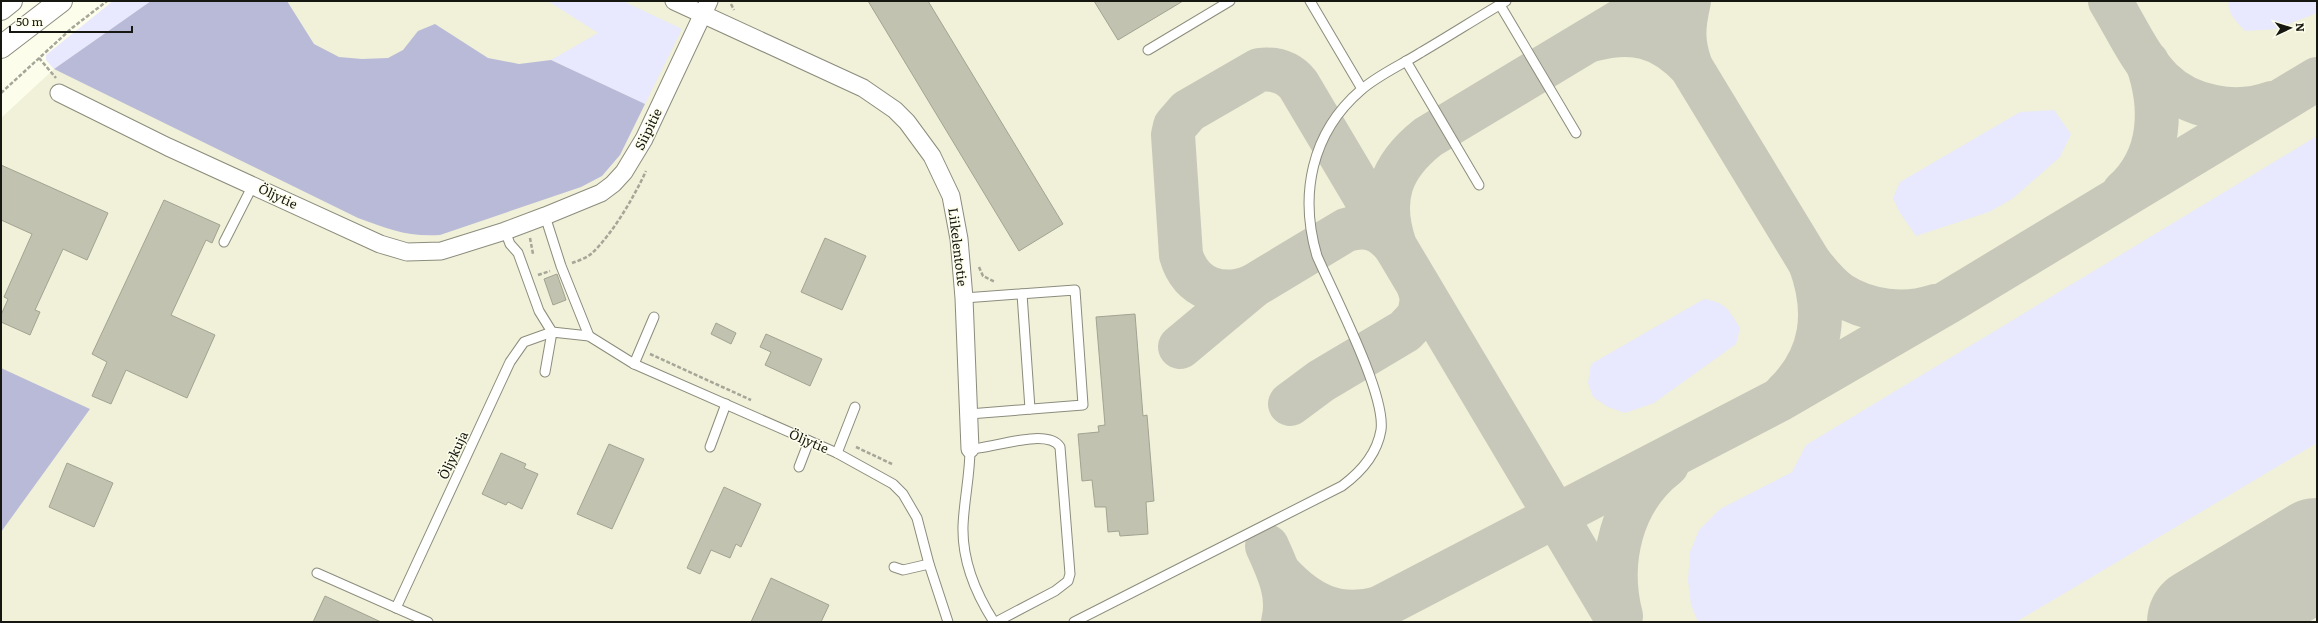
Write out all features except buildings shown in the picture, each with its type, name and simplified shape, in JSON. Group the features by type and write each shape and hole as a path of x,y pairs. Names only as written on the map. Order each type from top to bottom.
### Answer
{"main road":[{"path":"1,9 11,1"},
{"path":"1,47 61,1"}],"street":[{"name":"Liikelentotie","path":"674,1 706,7 862,88 895,110 907,122 932,156 951,196 959,239 964,298 970,449"},
{"name":"Siipitie","path":"545,216 601,193 624,172 644,139 706,7"},
{"name":"Öljytie","path":"59,93 168,147 380,244 407,252 441,250 505,231 545,216"}],"lane":[{"path":"1148,50 1230,1"},
{"path":"1310,1 1362,89"},
{"path":"1074,622 1342,486 1357,475 1367,463 1376,448 1381,429 1381,412 1376,394 1317,256 1308,216 1308,196 1317,152 1335,118 1362,89 1503,3 1576,133"},
{"path":"1406,61 1479,185"},
{"path":"224,242 253,185"},
{"path":"545,216 561,266 589,336"},
{"path":"505,231 510,244 518,253 539,311 552,332 545,372"},
{"path":"964,298 1075,290 1083,405 969,414"},
{"path":"1022,294 1030,409"},
{"path":"634,364 654,317"},
{"name":"Öljytie","path":"552,332 589,336 634,364 837,453 881,476 903,494 917,518 929,564 948,622"},
{"name":"Öljykuja","path":"396,608 510,362 524,342 552,332"},
{"path":"710,447 726,404"},
{"path":"837,453 855,407"},
{"path":"1049,438 1056,441 1060,447 1070,574 1068,581 1055,591 995,622 977,590 970,573 965,548 963,528 970,449 982,449 1012,441 1049,438"},
{"path":"799,467 809,441"},
{"path":"894,567 903,570 929,564"},
{"path":"317,573 428,622"}],"path":[{"path":"1,93 72,28 107,1"},
{"path":"39,58 58,80 59,93"}],"shaded area":[{"path":"113,1 151,1 54,69 46,60 46,55"},
{"path":"149,1 2317,1 2317,622 1,622 1,118 54,69 61,72 78,56"},
{"path":"151,1 287,1 314,44 339,57 362,59 388,58 403,50 418,31 435,24 488,58 519,64 551,60 645,104 620,155 602,176 581,187 440,235 417,235 407,233 388,229 358,218 54,69"},
{"path":"548,1 623,1 682,29 645,104 551,60 598,33"},
{"path":"2229,1 2317,1 2317,13 2276,29 2245,31 2231,14 2229,10"},
{"path":"2054,110 2071,134 2060,157 2012,199 1989,212 1916,236 1900,213 1893,198 1900,182 2020,112"},
{"path":"2317,136 2317,443 2016,622 1698,622 1691,605 1688,580 1690,552 1699,530 1720,509 1792,472 1806,445"},
{"path":"1704,299 1722,305 1729,312 1740,328 1736,344 1654,403 1625,413 1608,407 1593,397 1588,383 1591,364"},
{"path":"1,368 90,409 1,532"}],"taxiway":[{"path":"1619,622 1395,246 1390,229 1388,199 1391,185 1397,172 1415,148 1428,137 1654,1"},
{"path":"1689,1 1684,34 1686,50 1691,67"},
{"path":"2110,1 2146,62 2153,72 2172,90 2199,103 2228,109 2258,107 2272,103"},
{"path":"1591,40 1620,35 1646,37 1669,48 1691,67 1810,263 1824,280 1836,291 1862,305 1887,310 1911,311 1935,306"},
{"path":"2124,192 2137,178 2146,164 2156,131 2156,97 2147,62"},
{"path":"1253,286 1241,290 1219,291 1200,283 1192,276 1186,267 1181,255 1173,135 1175,126 1188,111 1259,70 1276,70 1290,76 1298,84 1390,239"},
{"path":"1352,622 1779,400 1948,302 2317,79"},
{"path":"1180,347 1253,286 1346,230 1354,228 1374,229 1385,235 1395,246"},
{"path":"1785,394 1798,380 1807,365 1814,349 1818,333 1820,316 1819,299 1816,281 1810,263"},
{"path":"1290,404 1321,381 1405,331 1419,316 1422,299 1419,287"},
{"path":"1621,616 1617,595 1616,575 1617,554 1622,533 1638,496 1651,479 1667,465"},
{"path":"1267,546 1279,573 1284,592 1285,612 1283,622"},
{"path":"1280,574 1302,594 1325,607 1350,612 1380,608"}],"runway":[{"path":"2202,622 2317,553"}]}
